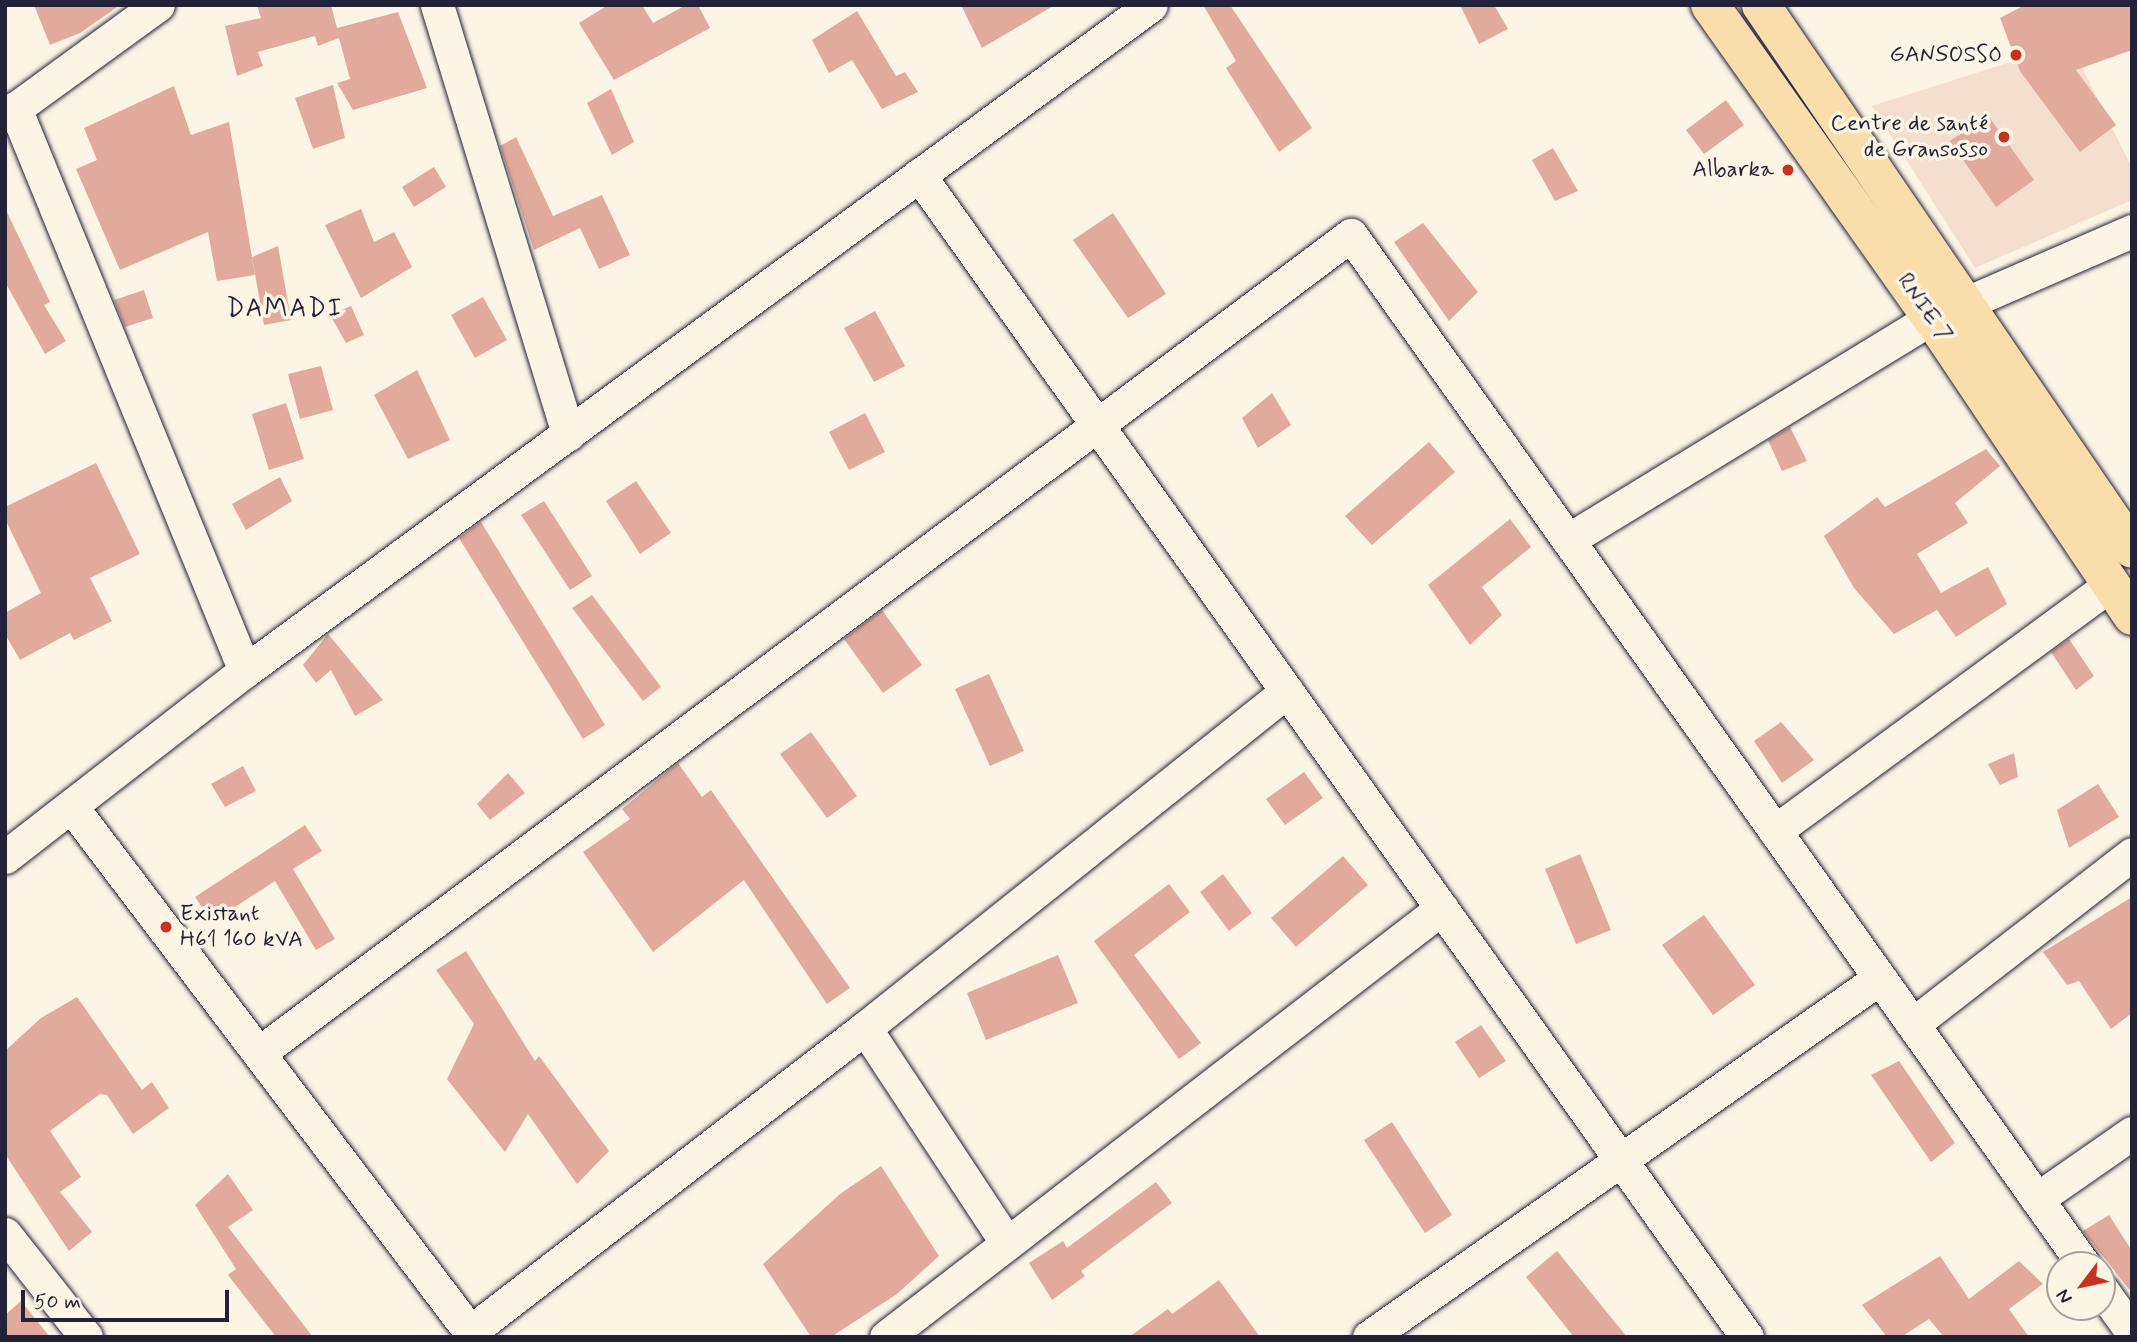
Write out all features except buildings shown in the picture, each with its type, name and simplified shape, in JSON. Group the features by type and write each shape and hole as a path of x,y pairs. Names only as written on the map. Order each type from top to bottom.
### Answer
{"main road":[{"name":"RNIE 7","path":"1710,5 2132,549"},
{"name":"RNIE 7","path":"1761,5 1947,309 2110,585 2132,616"}],"street":[{"path":"158,5 10,112 245,671"},
{"path":"437,5 568,434"},
{"path":"5,857 245,671 1151,5"},
{"path":"919,175 1747,1337"},
{"path":"1568,540 1947,309 2132,231"},
{"path":"259,1053 1351,234 1775,831 1877,980 1913,1024 2074,1251"},
{"path":"1775,831 2110,585"},
{"path":"71,806 472,1334 865,1028 1287,691"},
{"path":"1913,1024 2132,854"},
{"path":"886,1337 1442,908"},
{"path":"1369,1337 1877,980"},
{"path":"865,1028 1007,1243"},
{"path":"2037,1199 2132,1133"},
{"path":"5,1234 86,1337"},
{"path":"2116,1310 2132,1332"}],"shaded area":[{"name":"Centre de santé de Gransosso","path":"2070,43 2132,168 2132,200 1975,268 1872,106"}],"place":[{"name":"GANSOSSO","path":"2016,55"},
{"name":"Centre de santé de Gransosso","path":"2004,137"},
{"name":"Albarka","path":"1788,170"},
{"name":"Existant H61 160 kVA","path":"166,927"}],"district":[{"name":"DAMADI","path":"285,310"}]}
